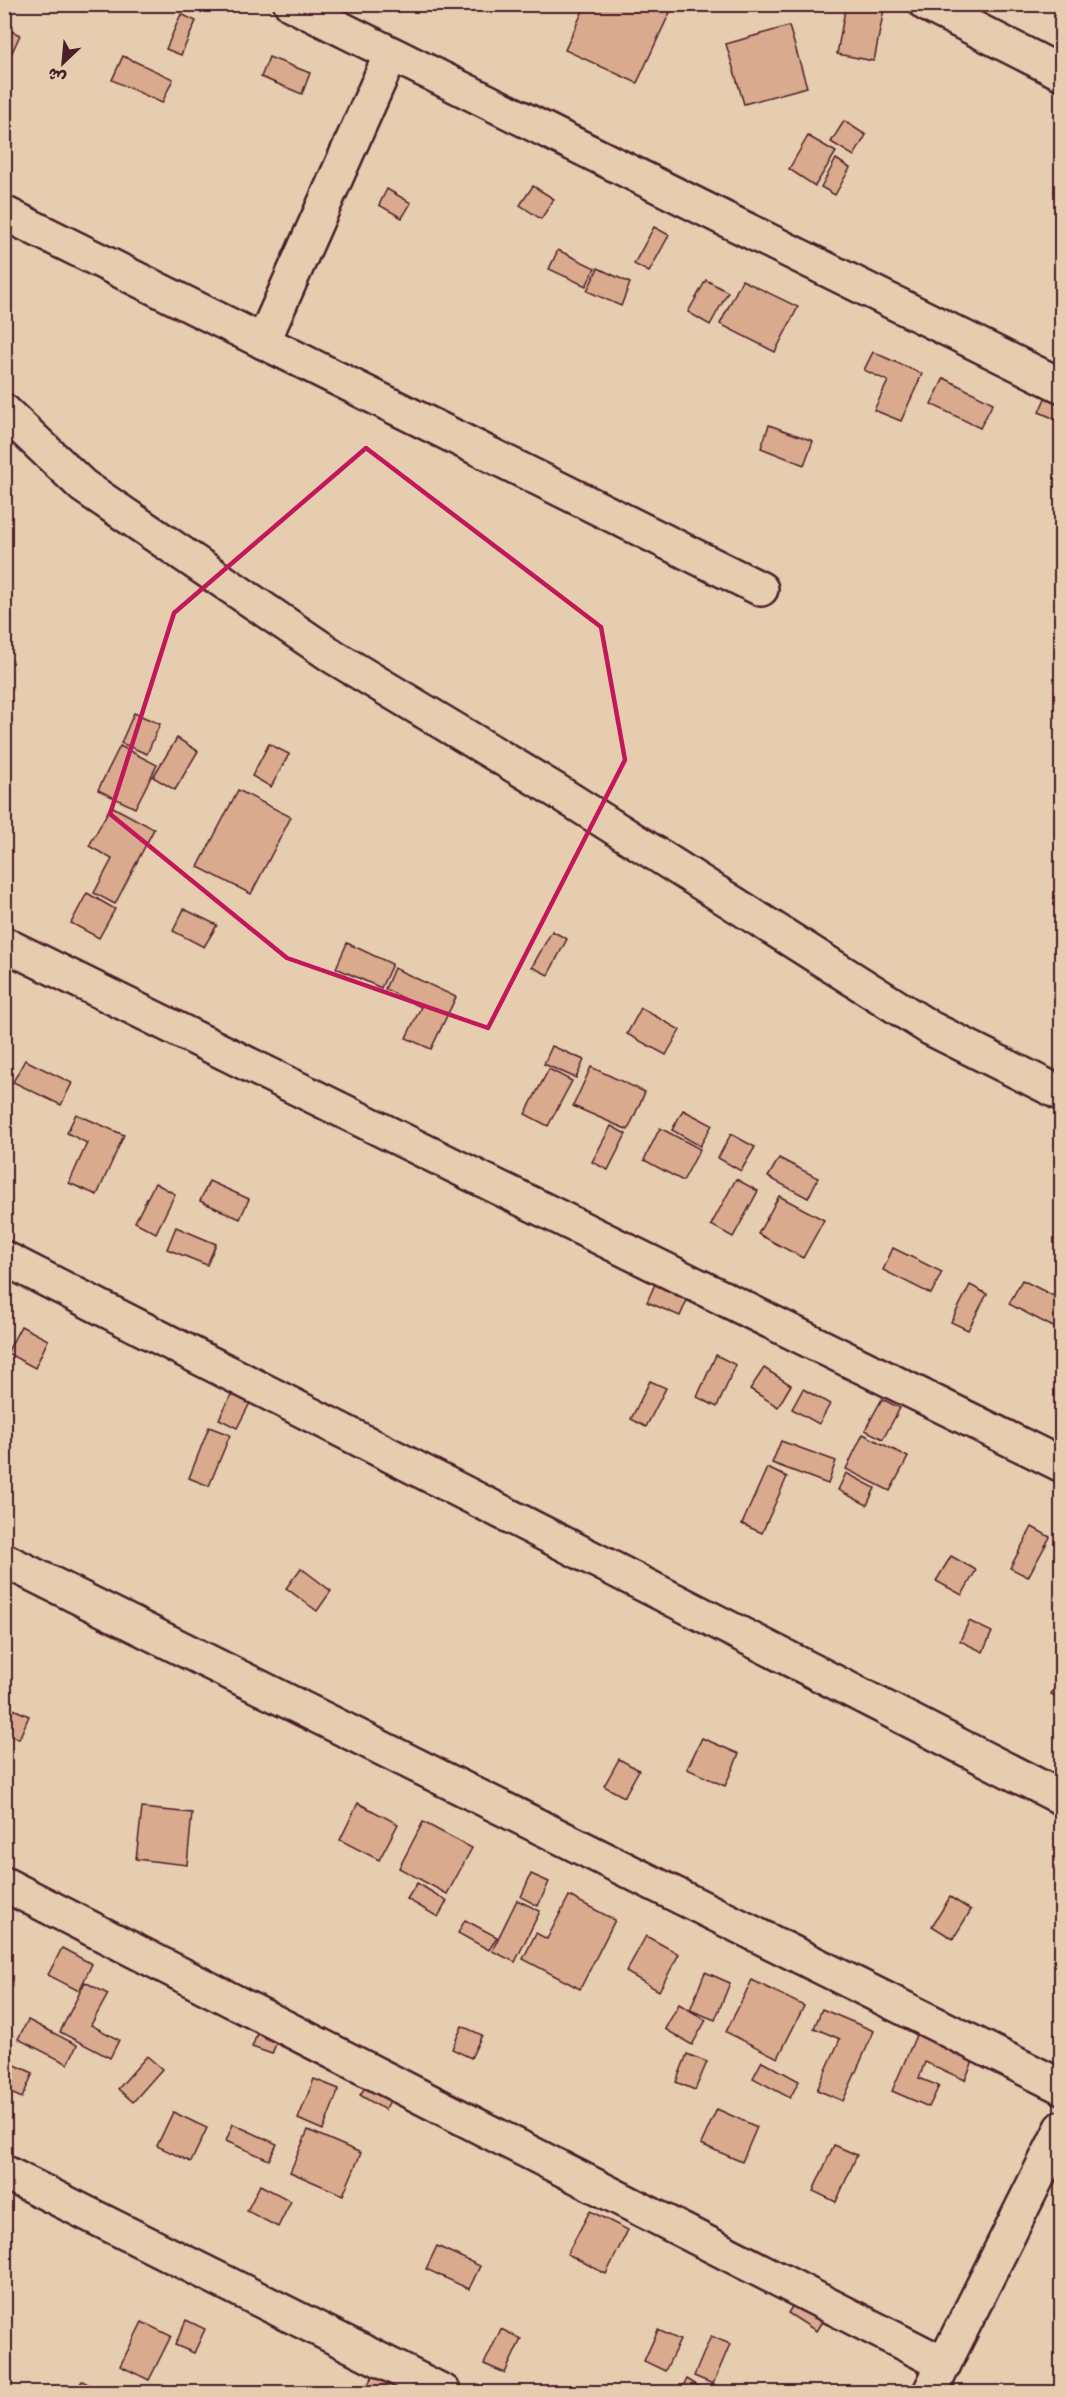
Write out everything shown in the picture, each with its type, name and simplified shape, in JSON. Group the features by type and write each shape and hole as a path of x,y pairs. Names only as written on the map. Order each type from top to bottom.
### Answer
{"street":[{"path":"291,4 1062,386"},
{"path":"926,4 1062,72"},
{"path":"263,342 391,54"},
{"path":"4,213 761,589"},
{"path":"4,411 83,486 334,657 555,790 930,1028 1062,1094"},
{"path":"4,944 1062,1465"},
{"path":"4,1258 1062,1798"},
{"path":"4,1560 1062,2087"},
{"path":"4,1884 944,2364"},
{"path":"930,2392 1062,2128"},
{"path":"4,2172 444,2392"}],"highlighted area":[{"path":"366,448 601,627 625,760 488,1028 287,958 110,814 174,613"}],"building":[{"path":"586,4 659,4 671,10 637,83 565,50"},
{"path":"846,4 885,4 874,61 837,54"},
{"path":"181,14 196,21 181,55 166,49"},
{"path":"789,26 807,87 744,104 726,44"},
{"path":"4,28 20,35 4,70"},
{"path":"123,56 173,79 162,103 112,80"},
{"path":"269,57 310,73 302,94 261,77"},
{"path":"844,121 866,135 854,156 831,142"},
{"path":"808,136 836,152 815,186 789,169"},
{"path":"836,159 850,168 835,195 821,187"},
{"path":"533,186 554,199 541,219 520,205"},
{"path":"387,189 411,203 402,218 379,205"},
{"path":"654,227 669,235 649,272 634,264"},
{"path":"558,250 595,268 586,286 549,269"},
{"path":"598,268 630,283 621,306 587,291"},
{"path":"706,280 728,292 710,325 688,312"},
{"path":"742,280 798,307 775,352 720,324"},
{"path":"873,352 922,374 901,421 874,410 888,381 864,370"},
{"path":"944,378 993,403 980,428 931,404"},
{"path":"1047,394 1062,400 1062,422 1039,412"},
{"path":"769,425 813,441 804,465 761,448"},
{"path":"134,713 160,724 147,754 121,743"},
{"path":"177,738 198,751 175,790 153,777"},
{"path":"269,744 289,754 271,787 252,776"},
{"path":"120,746 157,765 135,808 98,790"},
{"path":"238,790 291,817 251,894 198,867"},
{"path":"111,806 154,829 115,904 94,893 112,859 89,846"},
{"path":"87,893 115,909 99,938 71,923"},
{"path":"184,909 217,925 204,947 173,931"},
{"path":"552,931 567,939 548,975 532,967"},
{"path":"347,943 392,964 381,988 336,968"},
{"path":"394,968 456,997 431,1049 406,1038 421,1007 385,989"},
{"path":"641,1008 680,1030 666,1055 627,1034"},
{"path":"552,1046 584,1060 576,1078 544,1064"},
{"path":"25,1060 72,1083 61,1105 13,1082"},
{"path":"591,1067 645,1092 628,1130 573,1106"},
{"path":"549,1069 572,1081 548,1126 525,1114"},
{"path":"683,1110 712,1125 700,1146 672,1130"},
{"path":"76,1114 124,1135 97,1195 69,1183 87,1143 67,1133"},
{"path":"611,1126 626,1134 608,1170 592,1162"},
{"path":"660,1128 700,1149 683,1181 644,1160"},
{"path":"731,1134 755,1147 741,1171 718,1158"},
{"path":"779,1158 818,1178 808,1198 768,1177"},
{"path":"736,1179 758,1191 733,1237 711,1225"},
{"path":"209,1181 249,1199 240,1219 200,1201"},
{"path":"155,1183 175,1194 156,1233 135,1222"},
{"path":"779,1196 824,1220 803,1258 758,1234"},
{"path":"176,1227 216,1244 207,1265 167,1249"},
{"path":"893,1248 942,1272 931,1294 883,1270"},
{"path":"1022,1280 1062,1300 1062,1321 1057,1329 1009,1304"},
{"path":"655,1284 688,1298 680,1316 647,1302"},
{"path":"970,1285 987,1294 968,1330 951,1322"},
{"path":"21,1326 48,1340 35,1368 7,1353"},
{"path":"716,1355 736,1365 717,1407 697,1397"},
{"path":"764,1368 791,1385 778,1407 750,1389"},
{"path":"650,1381 666,1388 646,1427 631,1419"},
{"path":"803,1389 830,1404 819,1424 792,1409"},
{"path":"233,1391 251,1401 237,1428 219,1419"},
{"path":"882,1399 900,1408 883,1439 865,1430"},
{"path":"209,1427 230,1435 209,1486 189,1478"},
{"path":"863,1434 908,1457 890,1491 846,1469"},
{"path":"781,1441 836,1461 828,1484 772,1463"},
{"path":"767,1468 787,1477 762,1533 742,1524"},
{"path":"846,1473 875,1488 867,1505 838,1490"},
{"path":"1032,1527 1050,1537 1028,1577 1010,1568"},
{"path":"951,1556 976,1570 962,1595 936,1581"},
{"path":"301,1568 331,1591 317,1611 286,1588"},
{"path":"969,1621 992,1632 983,1652 960,1641"},
{"path":"1062,1675 1062,1700 1051,1694"},
{"path":"4,1705 29,1716 19,1739 4,1733"},
{"path":"702,1738 739,1754 725,1786 687,1769"},
{"path":"619,1759 639,1770 624,1797 604,1786"},
{"path":"358,1803 398,1824 379,1860 340,1840"},
{"path":"142,1808 192,1813 187,1865 136,1859"},
{"path":"423,1822 472,1848 447,1894 399,1868"},
{"path":"531,1874 549,1882 538,1906 521,1897"},
{"path":"417,1883 447,1901 438,1917 407,1899"},
{"path":"569,1896 615,1920 580,1989 523,1959 536,1933 547,1939"},
{"path":"950,1897 971,1910 953,1939 932,1926"},
{"path":"517,1900 540,1911 515,1962 492,1951"},
{"path":"465,1920 497,1937 489,1950 458,1933"},
{"path":"646,1936 679,1954 659,1991 626,1972"},
{"path":"62,1948 92,1964 79,1991 48,1975"},
{"path":"705,1972 730,1983 715,2020 690,2010"},
{"path":"752,1980 804,2006 778,2058 726,2032"},
{"path":"85,1982 108,1994 91,2025 119,2040 110,2058 60,2032"},
{"path":"679,2004 706,2020 692,2045 665,2029"},
{"path":"822,2009 874,2031 843,2101 817,2090 840,2039 814,2028"},
{"path":"263,2019 283,2026 272,2054 252,2047"},
{"path":"28,2020 77,2045 68,2064 18,2039"},
{"path":"462,2026 482,2035 471,2058 452,2049"},
{"path":"920,2026 977,2052 965,2080 925,2062 919,2078 939,2086 929,2107 892,2091"},
{"path":"687,2054 707,2062 695,2090 676,2082"},
{"path":"147,2056 162,2069 133,2102 118,2089"},
{"path":"762,2061 799,2081 790,2098 753,2078"},
{"path":"13,2064 33,2073 22,2098 4,2090 4,2083"},
{"path":"375,2072 398,2086 385,2110 360,2095"},
{"path":"314,2079 339,2089 323,2130 298,2119"},
{"path":"717,2109 757,2127 742,2162 701,2144"},
{"path":"173,2112 207,2128 191,2162 157,2146"},
{"path":"233,2124 277,2144 269,2160 226,2141"},
{"path":"308,2130 361,2153 343,2195 290,2172"},
{"path":"834,2145 857,2155 836,2202 813,2191"},
{"path":"260,2185 291,2201 278,2227 247,2211"},
{"path":"590,2211 628,2230 606,2274 567,2254"},
{"path":"437,2246 480,2266 469,2289 426,2269"},
{"path":"802,2290 831,2308 816,2331 788,2313"},
{"path":"186,2320 205,2329 194,2353 175,2345"},
{"path":"142,2322 171,2336 149,2380 120,2366"},
{"path":"501,2329 521,2339 505,2373 484,2364"},
{"path":"658,2330 680,2340 665,2371 644,2361"},
{"path":"711,2336 730,2344 713,2384 694,2376"},
{"path":"376,2371 392,2380 385,2392 363,2392"},
{"path":"687,2379 708,2392 679,2392"},
{"path":"82,2381 104,2392 75,2392"}]}
